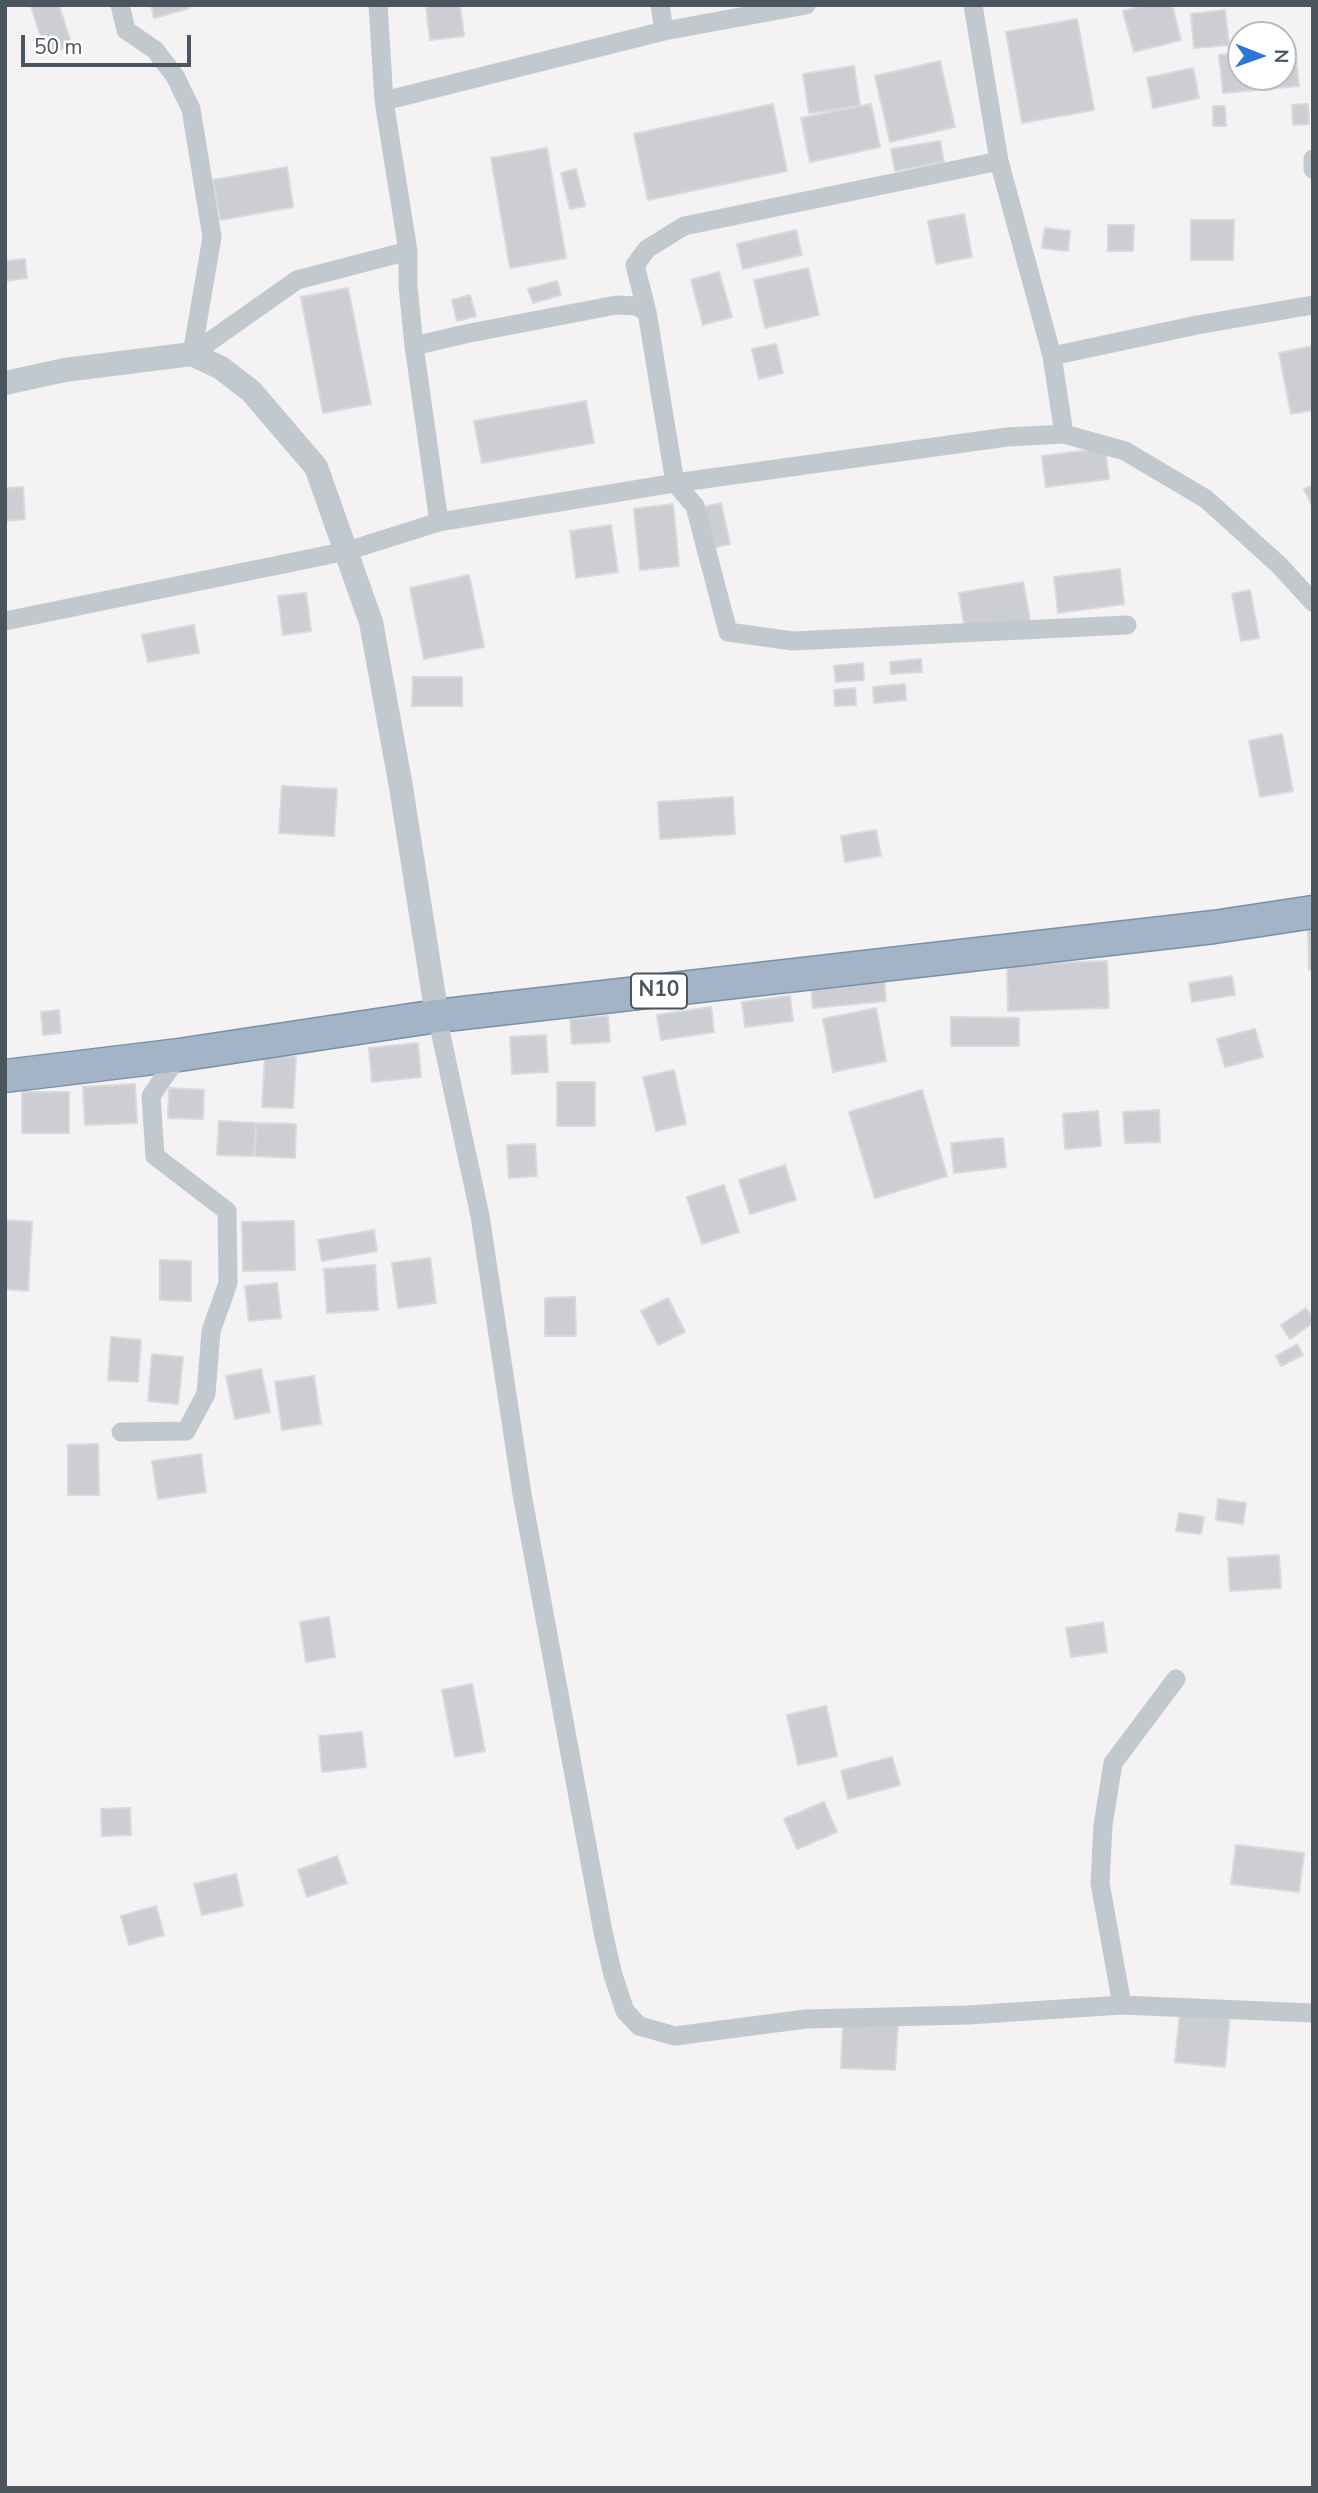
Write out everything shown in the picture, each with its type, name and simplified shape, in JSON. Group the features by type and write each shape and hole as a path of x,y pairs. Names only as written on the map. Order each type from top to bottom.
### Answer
{"highway":[{"name":"N10","path":"5,1076 178,1055 437,1016 1214,927 1313,912"}],"street":[{"path":"120,5 127,30 155,50 175,76 191,109 212,237 191,354"},
{"path":"378,5 384,101 408,251 408,286 414,346 439,522"},
{"path":"660,5 664,31"},
{"path":"384,101 462,84 664,31 806,5"},
{"path":"973,5 999,161 1052,356 1064,435"},
{"path":"1313,159 1313,169"},
{"path":"999,161 684,226 647,249 635,265 647,312 675,483 695,506 728,632 793,641 1128,625"},
{"path":"5,383 65,370 191,354 296,280 408,251"},
{"path":"414,346 616,305 636,306 647,312"},
{"path":"1052,356 1313,305"},
{"path":"191,354 221,368 251,391 316,467 371,622 401,787 437,1016 480,1216 522,1494 603,1932 625,2011 639,2026 675,2036 806,2019 968,2015 1122,2005 1313,2013"},
{"path":"5,621 347,551 439,522 675,483 1007,437 1064,435 1125,451 1206,499 1279,565 1313,602"},
{"path":"121,1432 186,1431 206,1394 211,1331 229,1283 227,1211 155,1156 151,1096 178,1055"},
{"path":"1122,2005 1100,1883 1103,1825 1113,1763 1176,1679"}],"building":[{"path":"59,5 72,46 46,54 31,6"},
{"path":"151,5 189,5 190,8 154,18"},
{"path":"426,5 460,5 464,36 430,40"},
{"path":"1146,5 1172,5 1181,40 1134,52 1123,11"},
{"path":"1225,10 1227,45 1194,48 1191,14"},
{"path":"1077,19 1094,110 1022,123 1006,32"},
{"path":"1227,54 1227,91 1245,91 1223,93 1219,55"},
{"path":"940,61 955,127 890,142 875,76"},
{"path":"854,66 860,106 809,113 803,74"},
{"path":"1193,68 1199,98 1153,108 1147,78"},
{"path":"773,104 787,171 648,200 634,134"},
{"path":"871,104 880,147 810,162 801,118"},
{"path":"1308,104 1309,124 1293,125 1292,105"},
{"path":"1213,106 1225,106 1226,126 1213,126"},
{"path":"940,141 944,162 895,171 891,149"},
{"path":"547,148 566,258 510,268 491,158"},
{"path":"287,167 293,207 220,220 213,180"},
{"path":"576,169 585,206 570,209 561,173"},
{"path":"964,214 972,257 936,264 928,221"},
{"path":"1191,220 1234,220 1233,260 1191,260"},
{"path":"1108,225 1134,225 1133,251 1108,251"},
{"path":"1045,228 1070,231 1068,251 1042,248"},
{"path":"796,230 802,255 743,269 737,244"},
{"path":"25,259 27,278 5,281 5,261"},
{"path":"808,268 819,315 765,328 754,280"},
{"path":"719,272 732,317 703,325 691,280"},
{"path":"557,281 561,295 533,303 528,289"},
{"path":"348,288 371,404 323,413 301,297"},
{"path":"470,295 476,316 457,321 452,300"},
{"path":"776,344 783,373 759,379 752,349"},
{"path":"1313,346 1313,410 1291,414 1279,353"},
{"path":"586,401 594,443 482,463 474,421"},
{"path":"1105,448 1109,479 1046,487 1042,456"},
{"path":"1313,485 1313,508 1304,489"},
{"path":"23,487 25,519 5,521 5,488"},
{"path":"721,503 730,544 713,548 704,507"},
{"path":"673,504 679,566 640,570 634,509"},
{"path":"611,525 618,572 576,578 570,531"},
{"path":"1120,569 1124,604 1058,613 1054,577"},
{"path":"469,575 484,647 424,659 410,588"},
{"path":"1023,582 1030,620 965,631 959,593"},
{"path":"1250,590 1259,638 1241,641 1232,594"},
{"path":"306,593 311,631 283,635 278,596"},
{"path":"194,625 199,653 148,662 142,635"},
{"path":"921,659 922,672 891,674 890,662"},
{"path":"863,663 864,680 836,682 834,666"},
{"path":"413,677 462,677 462,706 412,706"},
{"path":"905,684 906,700 874,703 873,687"},
{"path":"855,688 856,705 835,706 834,690"},
{"path":"1282,734 1293,791 1260,797 1249,741"},
{"path":"282,786 337,789 334,836 279,833"},
{"path":"733,797 735,834 660,839 658,802"},
{"path":"876,830 881,856 845,862 841,836"},
{"path":"1308,927 1313,927 1313,970 1309,970"},
{"path":"1107,961 1109,1008 1008,1011 1007,965"},
{"path":"1232,976 1235,995 1192,1002 1189,983"},
{"path":"884,978 886,1001 813,1008 811,985"},
{"path":"790,996 793,1021 745,1027 742,1002"},
{"path":"711,1007 714,1032 661,1040 657,1015"},
{"path":"876,1008 886,1061 833,1072 823,1019"},
{"path":"59,1010 61,1033 43,1035 41,1012"},
{"path":"608,1016 610,1042 572,1044 570,1019"},
{"path":"951,1017 1019,1018 1019,1046 951,1046"},
{"path":"1255,1029 1263,1057 1225,1067 1217,1039"},
{"path":"546,1035 548,1072 512,1074 510,1037"},
{"path":"418,1043 421,1077 372,1082 369,1048"},
{"path":"265,1055 296,1057 293,1108 262,1107"},
{"path":"674,1070 686,1124 656,1131 643,1077"},
{"path":"557,1082 595,1082 595,1126 557,1126"},
{"path":"135,1084 137,1123 85,1125 83,1087"},
{"path":"169,1088 204,1090 203,1119 168,1118"},
{"path":"922,1090 947,1176 875,1198 849,1112"},
{"path":"22,1092 69,1092 69,1133 22,1133"},
{"path":"1159,1110 1160,1142 1125,1143 1123,1112"},
{"path":"1098,1111 1101,1146 1065,1149 1063,1114"},
{"path":"219,1121 256,1123 254,1156 217,1155"},
{"path":"256,1123 296,1124 295,1158 255,1156"},
{"path":"1003,1138 1006,1167 954,1173 951,1143"},
{"path":"535,1144 537,1176 509,1178 507,1145"},
{"path":"785,1165 796,1200 750,1214 739,1180"},
{"path":"724,1185 739,1232 702,1244 687,1197"},
{"path":"5,1220 32,1222 28,1291 5,1289"},
{"path":"294,1221 295,1270 243,1271 242,1222"},
{"path":"374,1230 377,1251 322,1261 318,1240"},
{"path":"430,1258 436,1303 398,1308 392,1263"},
{"path":"160,1260 191,1261 191,1301 160,1300"},
{"path":"375,1265 378,1310 327,1313 324,1269"},
{"path":"277,1283 281,1318 249,1321 245,1286"},
{"path":"575,1297 576,1336 545,1336 545,1298"},
{"path":"668,1298 685,1332 658,1345 641,1311"},
{"path":"1306,1308 1313,1318 1313,1323 1290,1339 1281,1325"},
{"path":"111,1337 141,1340 138,1382 108,1380"},
{"path":"1297,1344 1303,1355 1281,1366 1276,1356"},
{"path":"152,1354 183,1357 178,1404 148,1401"},
{"path":"261,1369 270,1412 235,1419 226,1376"},
{"path":"314,1376 321,1424 282,1430 275,1382"},
{"path":"98,1444 99,1495 68,1495 68,1445"},
{"path":"201,1454 206,1492 158,1499 152,1461"},
{"path":"1218,1499 1246,1503 1243,1524 1216,1520"},
{"path":"1179,1513 1204,1517 1201,1534 1176,1531"},
{"path":"1279,1555 1281,1588 1230,1591 1228,1558"},
{"path":"329,1617 335,1657 306,1662 300,1622"},
{"path":"1103,1622 1107,1652 1071,1657 1066,1628"},
{"path":"472,1684 485,1751 455,1757 442,1690"},
{"path":"826,1706 837,1756 798,1765 787,1715"},
{"path":"362,1732 366,1767 322,1772 319,1736"},
{"path":"892,1757 900,1785 848,1799 841,1771"},
{"path":"824,1802 837,1832 797,1849 784,1819"},
{"path":"130,1808 131,1835 102,1836 101,1809"},
{"path":"1236,1845 1304,1853 1299,1892 1231,1884"},
{"path":"337,1856 347,1883 307,1897 298,1870"},
{"path":"236,1874 243,1906 202,1915 194,1884"},
{"path":"156,1906 164,1935 129,1945 121,1916"},
{"path":"1180,2011 1230,2015 1225,2067 1175,2062"},
{"path":"843,2021 898,2024 895,2070 841,2068"}]}
